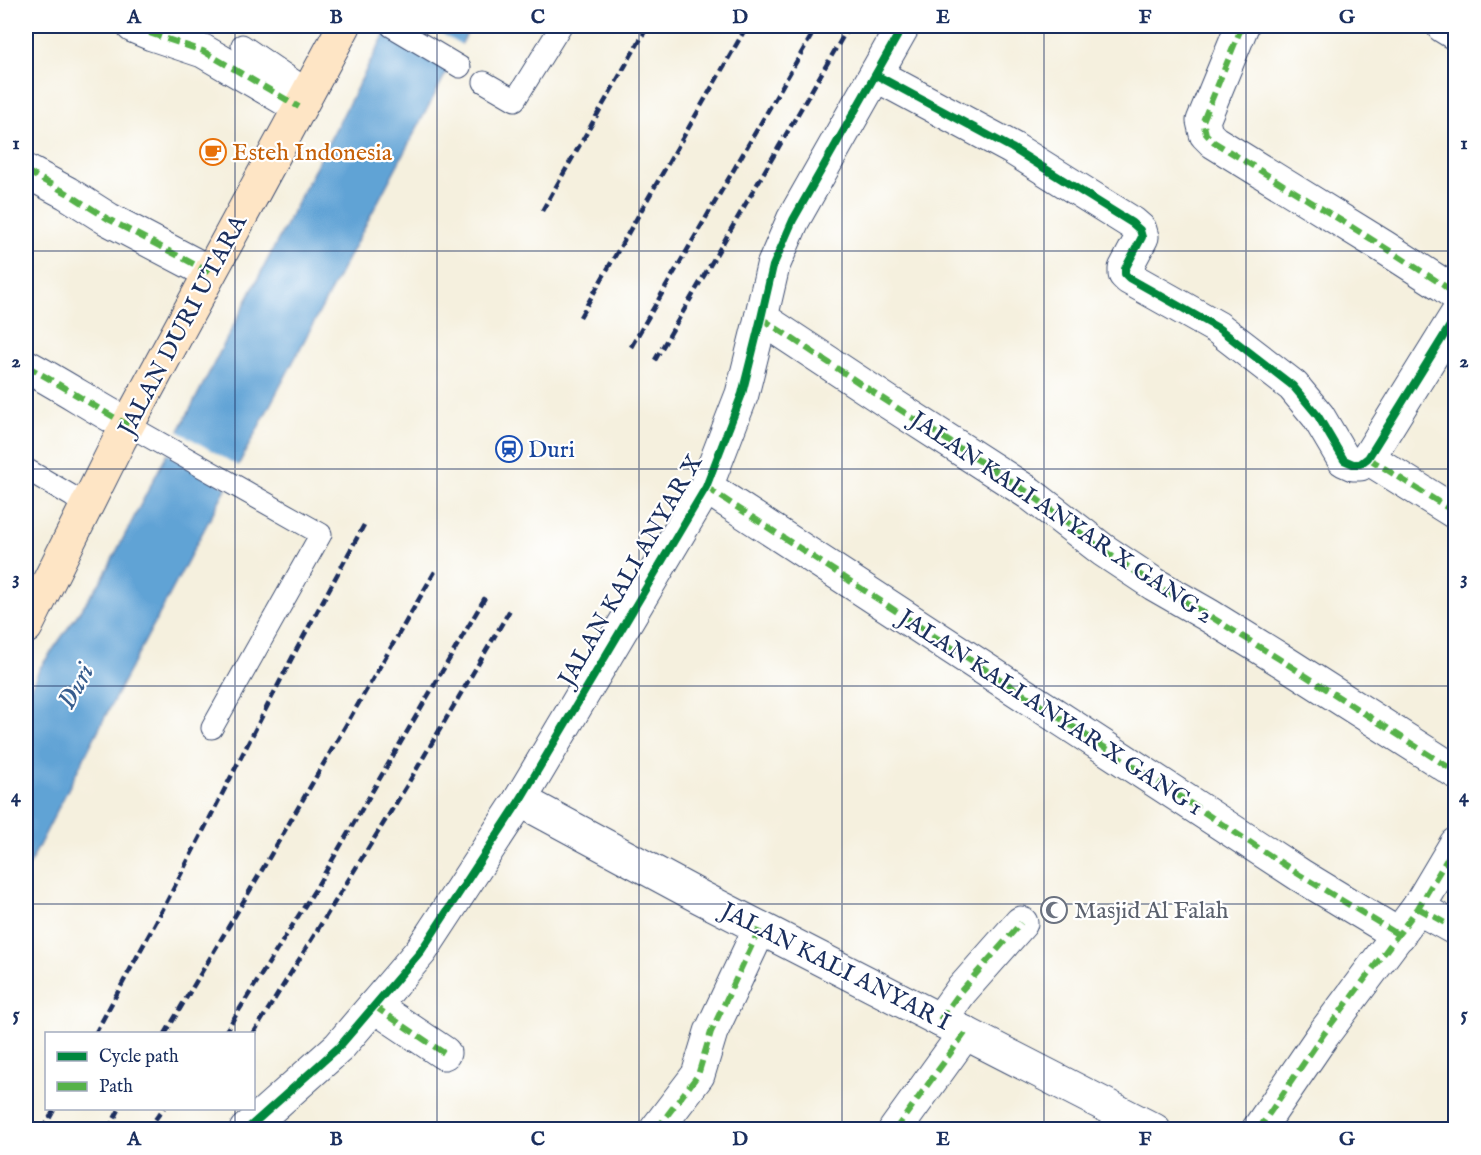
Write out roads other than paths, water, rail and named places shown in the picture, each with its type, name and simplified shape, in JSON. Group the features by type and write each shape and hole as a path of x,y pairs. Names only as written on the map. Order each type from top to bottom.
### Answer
{"street":[{"path":"133,26 203,51 304,98"},
{"name":"JALAN DURI UTARA","path":"28,618 209,272 344,26"},
{"name":"JALAN KALI ANYAR X","path":"246,1130 339,1047 421,951 520,800 705,487 742,394 773,266 794,220 903,26"},
{"path":"1242,26 1203,122 1206,134 1214,142 1384,247 1455,295"},
{"path":"1443,26 1455,34"},
{"path":"876,75 1012,148 1132,222 1140,230 1142,237 1125,268 1125,274 1218,328 1293,386 1318,416 1344,460 1353,464 1360,464 1368,458 1455,316"},
{"path":"26,171 108,219 209,272"},
{"name":"JALAN KALI ANYAR X GANG 2","path":"762,318 1029,493 1103,550 1154,584 1284,662 1455,772"},
{"path":"26,366 128,425"},
{"path":"1368,458 1455,513"},
{"name":"JALAN KALI ANYAR X GANG 1","path":"705,487 1300,874 1398,935"},
{"name":"JALAN KALI ANYAR I","path":"520,800 700,897 1154,1130"},
{"path":"1258,1130 1323,1035 1418,908 1455,844"},
{"path":"1418,908 1455,929"},
{"path":"895,1130 952,1026 961,991 1021,923"},
{"path":"656,1130 698,1075 711,1032 760,928"},
{"path":"374,1006 444,1053"}],"lane":[{"path":"391,26 460,67"},
{"path":"484,82 515,100 561,26"},
{"path":"242,45 304,98"},
{"path":"128,425 321,534 212,728"},
{"path":"26,469 72,496 86,507"}],"water":[{"path":"389,26 471,26 109,709 26,871 26,698 40,668 101,581"}],"railway":[{"path":"542,211 648,26"},
{"path":"580,317 747,26"},
{"path":"631,347 817,26"},
{"path":"655,360 849,26"},
{"path":"96,1032 364,525"},
{"path":"166,1032 437,568"},
{"path":"225,1032 316,888 486,596"},
{"path":"254,1032 406,787 510,610"},
{"path":"43,1130 54,1110"},
{"path":"108,1130 119,1110"},
{"path":"147,1130 162,1110"}],"place":[{"name":"Esteh Indonesia","path":"213,152"},
{"name":"Duri","path":"509,449"},
{"name":"Masjid Al Falah","path":"1054,910"}]}
